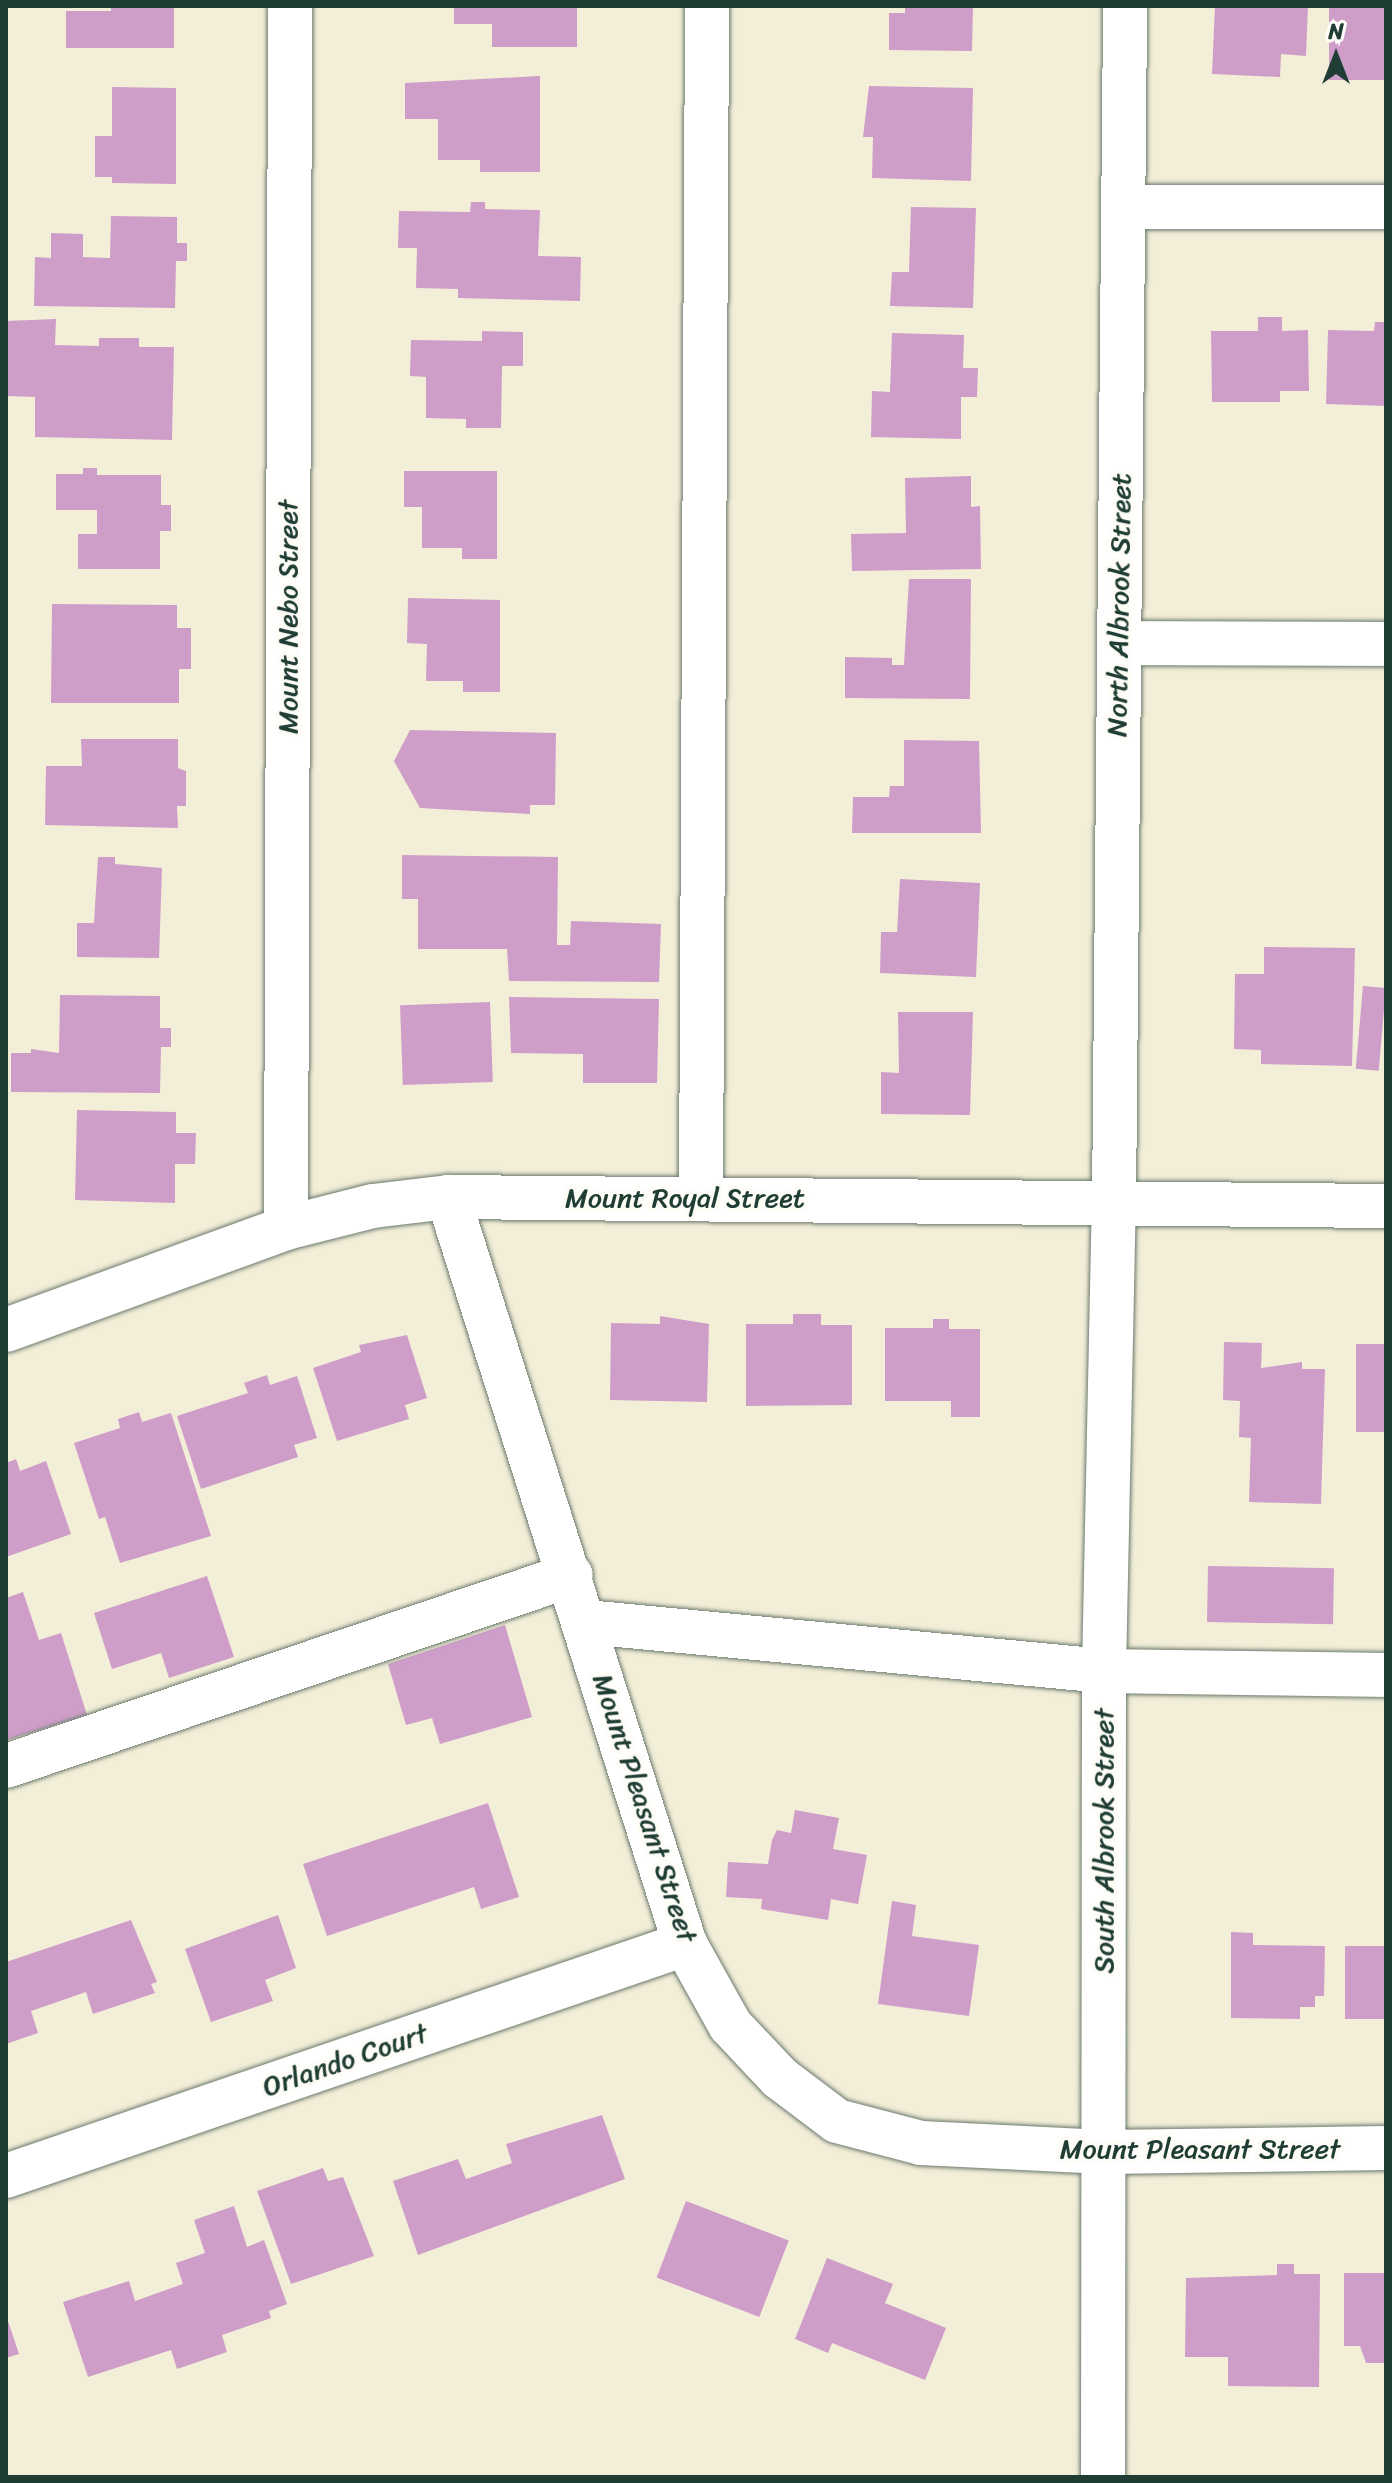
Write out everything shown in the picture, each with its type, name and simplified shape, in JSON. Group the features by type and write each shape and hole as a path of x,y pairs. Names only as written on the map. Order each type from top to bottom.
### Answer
{"street":[{"name":"Mount Nebo Street","path":"286,1228 290,6"},
{"path":"701,1196 707,6"},
{"name":"North Albrook Street","path":"1114,1205 1125,6"},
{"path":"1123,207 1386,207"},
{"path":"1119,643 1386,644"},
{"name":"Mount Royal Street","path":"6,1330 286,1228 373,1206 448,1197 701,1196 1114,1205 1386,1206"},
{"name":"Mount Pleasant Street","path":"448,1197 586,1622 685,1944 730,2025 780,2078 837,2121 921,2143 1105,2152 1386,2148"},
{"name":"South Albrook Street","path":"1103,2477 1104,1671 1114,1205"},
{"path":"6,1766 571,1575"},
{"path":"586,1622 1104,1671 1386,1675"},
{"name":"Orlando Court","path":"6,2176 685,1944"}],"building":[{"path":"111,6 174,6 174,48 66,48 66,11 111,11"},
{"path":"454,6 577,6 577,47 492,47 492,24 454,24"},
{"path":"905,6 973,6 972,51 889,50 889,13 905,13"},
{"path":"1215,6 1308,6 1306,56 1281,54 1280,77 1212,74"},
{"path":"1329,6 1386,6 1386,80 1329,80"},
{"path":"540,76 540,172 480,172 480,160 438,160 438,119 405,119 405,83"},
{"path":"869,86 973,88 971,181 872,178 873,137 863,137"},
{"path":"112,87 176,88 176,184 112,183 112,177 95,177 95,136 112,136"},
{"path":"471,202 485,202 485,209 540,210 538,256 581,257 580,301 458,298 458,289 416,288 417,248 398,248 399,211 470,212"},
{"path":"911,207 976,208 973,308 890,306 892,272 909,272"},
{"path":"111,216 177,217 177,243 187,243 187,261 176,261 175,308 34,306 35,257 51,258 51,233 83,234 83,257 110,258"},
{"path":"1258,317 1282,317 1282,331 1308,330 1309,391 1280,391 1280,402 1212,402 1211,331 1258,331"},
{"path":"56,319 55,345 99,346 99,338 139,338 139,347 174,347 172,440 35,437 35,397 6,396 6,321"},
{"path":"1375,322 1386,322 1386,406 1326,404 1328,330 1374,331"},
{"path":"482,331 523,332 523,366 502,366 501,428 466,428 466,419 426,418 426,377 410,376 411,340 482,341"},
{"path":"892,333 964,335 963,368 978,368 977,397 961,397 961,439 871,437 872,391 890,392"},
{"path":"83,468 97,468 97,475 161,475 161,505 171,505 171,531 160,531 160,569 78,569 78,534 97,534 97,510 56,510 56,474 83,474"},
{"path":"404,471 497,471 497,559 462,559 462,548 422,548 422,507 404,507"},
{"path":"971,476 971,507 980,506 981,569 852,571 851,534 906,533 905,478"},
{"path":"909,579 971,579 970,699 845,698 845,657 892,658 892,665 904,665"},
{"path":"408,598 500,600 500,692 463,692 463,681 426,681 427,644 407,643"},
{"path":"52,604 177,605 177,628 191,628 191,669 179,669 179,703 51,703"},
{"path":"410,730 556,733 555,805 530,805 530,814 420,808 394,761"},
{"path":"81,739 178,739 178,768 186,771 186,806 177,806 178,828 45,825 46,766 82,766"},
{"path":"904,740 979,741 981,833 852,833 853,797 889,797 890,786 904,786"},
{"path":"402,855 558,857 557,945 570,945 571,921 661,924 659,982 509,981 507,949 418,949 418,899 402,899"},
{"path":"98,857 115,857 115,864 162,868 159,958 77,957 77,923 94,923"},
{"path":"900,879 980,883 976,977 880,973 881,932 897,932"},
{"path":"1264,947 1355,948 1352,1066 1261,1064 1261,1050 1234,1049 1235,974 1264,974"},
{"path":"1363,986 1386,988 1379,1071 1356,1069"},
{"path":"60,995 160,996 160,1028 171,1028 171,1047 161,1047 160,1093 11,1092 11,1053 31,1053 31,1049 59,1053"},
{"path":"509,997 659,999 657,1083 583,1083 583,1054 511,1053"},
{"path":"490,1002 493,1082 403,1085 400,1005"},
{"path":"898,1012 973,1012 970,1115 881,1114 881,1072 899,1073"},
{"path":"77,1110 176,1112 176,1133 196,1133 195,1164 175,1164 175,1203 75,1200"},
{"path":"793,1314 821,1314 821,1325 852,1325 852,1405 746,1406 746,1324 793,1324"},
{"path":"660,1316 709,1324 707,1402 610,1400 611,1323 660,1324"},
{"path":"933,1319 949,1319 949,1329 980,1329 980,1417 951,1417 951,1401 885,1401 885,1328 933,1328"},
{"path":"407,1335 427,1398 405,1405 409,1419 337,1441 313,1368 361,1352 359,1345"},
{"path":"1224,1342 1262,1343 1261,1368 1302,1362 1302,1369 1325,1369 1321,1504 1249,1502 1251,1438 1239,1437 1240,1401 1223,1400"},
{"path":"1356,1344 1386,1344 1386,1432 1356,1432"},
{"path":"267,1375 270,1385 297,1376 317,1438 294,1445 298,1457 201,1489 177,1416 248,1393 244,1383"},
{"path":"139,1412 142,1422 171,1413 211,1536 120,1563 105,1517 99,1519 74,1443 120,1428 118,1419"},
{"path":"16,1459 20,1471 46,1461 71,1534 6,1557 6,1463"},
{"path":"1208,1566 1334,1568 1333,1624 1207,1622"},
{"path":"207,1576 234,1657 169,1678 161,1653 112,1669 94,1613"},
{"path":"23,1592 39,1640 61,1633 87,1715 7,1740 6,1598"},
{"path":"505,1625 532,1717 440,1744 432,1718 406,1725 388,1664"},
{"path":"488,1803 519,1897 481,1909 474,1887 327,1936 303,1864"},
{"path":"795,1810 839,1818 833,1849 867,1855 858,1904 831,1899 828,1920 761,1909 762,1899 726,1897 728,1862 768,1864 777,1830 791,1833"},
{"path":"892,1901 916,1905 912,1936 979,1945 969,2016 878,2004"},
{"path":"278,1915 296,1968 265,1980 273,2001 211,2022 185,1949"},
{"path":"131,1920 157,1982 151,1984 155,1993 93,2014 86,1992 31,2011 38,2033 6,2044 6,1962"},
{"path":"1231,1932 1253,1933 1253,1945 1325,1946 1324,1996 1315,1996 1315,2007 1300,2007 1300,2019 1231,2018"},
{"path":"1345,1946 1386,1946 1386,2019 1345,2019"},
{"path":"602,2115 625,2179 418,2255 393,2181 458,2159 466,2179 512,2163 506,2144"},
{"path":"323,2168 328,2181 343,2177 374,2256 291,2284 257,2191"},
{"path":"686,2201 789,2240 759,2317 657,2278"},
{"path":"234,2206 247,2247 264,2240 287,2304 269,2311 271,2318 222,2335 227,2352 177,2369 171,2350 88,2377 63,2302 129,2281 135,2301 183,2284 176,2263 205,2253 194,2220"},
{"path":"827,2258 893,2284 885,2303 946,2328 925,2380 832,2343 828,2353 795,2339"},
{"path":"1277,2264 1294,2264 1294,2274 1320,2274 1319,2387 1228,2386 1228,2357 1185,2357 1186,2278 1277,2275"},
{"path":"1344,2273 1386,2273 1386,2363 1366,2363 1360,2346 1344,2346"},
{"path":"6,2315 19,2354 6,2358"}]}
